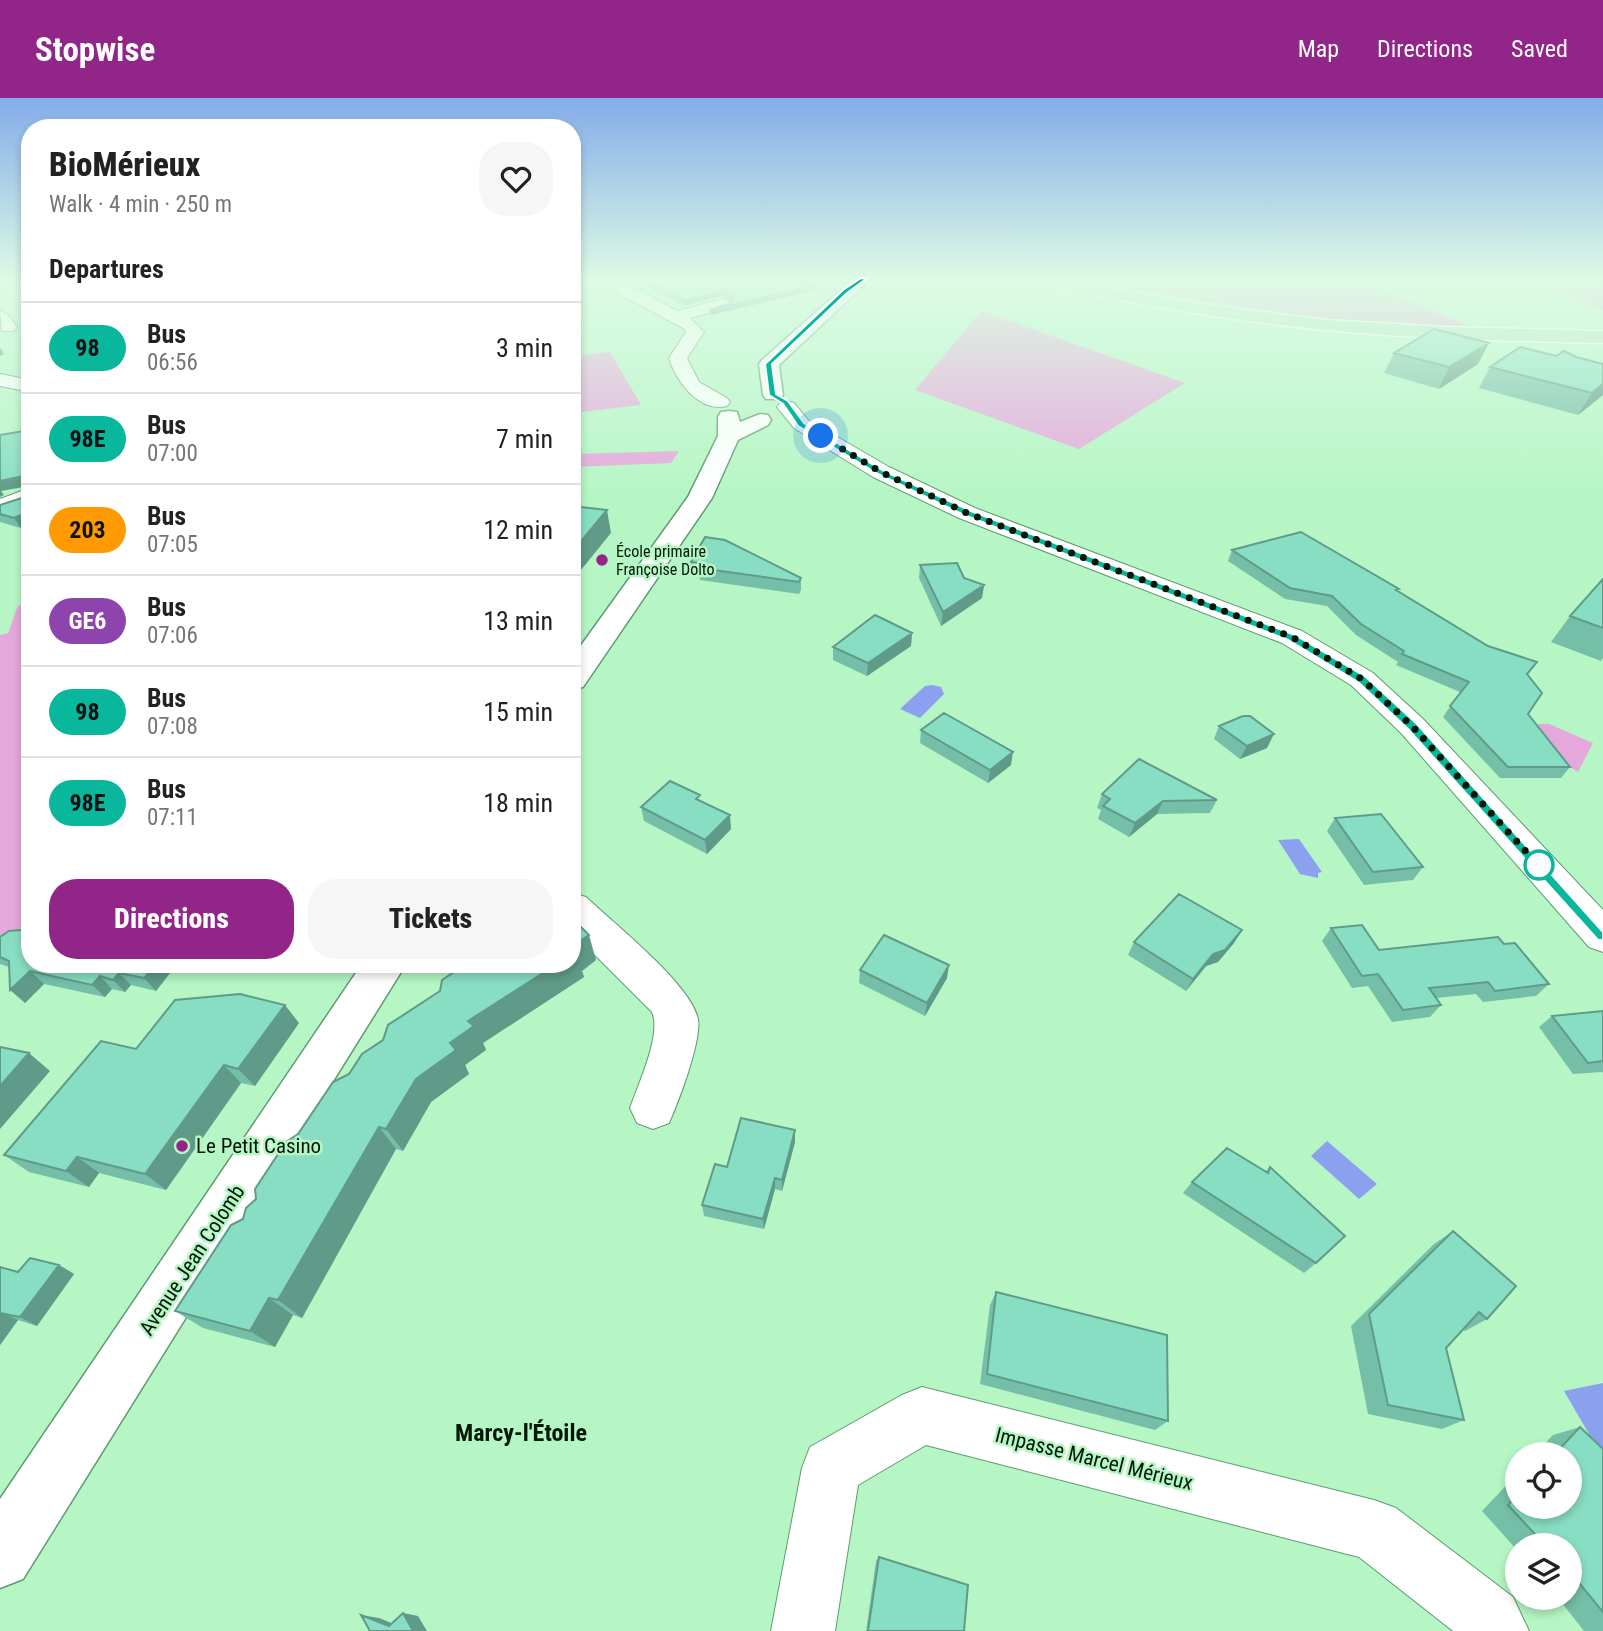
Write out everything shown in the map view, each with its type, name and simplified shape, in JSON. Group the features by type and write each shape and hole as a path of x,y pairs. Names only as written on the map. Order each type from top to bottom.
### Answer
{"street":[{"path":"683,351 678,358 688,385 733,409 776,407 881,472 967,513 1292,637 1329,657 1362,679 1412,726 1603,936"},
{"path":"776,407 769,364 781,351"},
{"path":"0,380 21,384"},
{"path":"733,409 776,407"},
{"path":"581,667 700,498 733,409"},
{"path":"0,508 21,499"},
{"path":"581,917 667,1000 677,1020 672,1050 653,1108"},
{"name":"Avenue Jean Colomb","path":"0,1556 379,973"},
{"name":"Impasse Marcel Mérieux","path":"803,1631 831,1468 922,1415 1374,1530 1490,1620 1497,1631"}],"shaded area":[{"path":"948,351 1093,351 1185,383 1079,449 915,390"},
{"path":"610,352 641,405 581,412 581,356"},
{"path":"679,451 671,463 581,467 581,454"},
{"path":"21,604 21,941 0,957 0,635 8,633"},
{"path":"1538,724 1549,724 1593,743 1578,772 1552,755 1536,727"}],"water":[{"path":"925,686 941,687 944,694 920,718 900,709"},
{"path":"1299,839 1322,872 1318,873 1318,878 1300,874 1278,840"},
{"path":"1327,1141 1377,1184 1359,1199 1311,1156"},
{"path":"1603,1383 1603,1458 1564,1391"}],"building":[{"path":"1398,351 1476,351 1449,367 1394,353"},
{"path":"1515,351 1534,351 1556,356 1564,351 1603,364 1603,384 1592,393 1490,367"},
{"path":"21,432 21,476 0,481 0,435"},
{"path":"21,498 21,515 14,518 0,514 0,505"},
{"path":"581,507 607,510 581,541"},
{"path":"1301,532 1399,589 1396,590 1488,646 1537,662 1527,674 1542,693 1528,714 1570,767 1508,767 1450,706 1469,682 1402,654 1404,651 1361,624 1332,596 1290,588 1232,550"},
{"path":"705,537 725,540 801,578 799,582 699,568 701,563 691,562"},
{"path":"957,563 964,578 984,585 943,612 920,565"},
{"path":"1603,579 1603,628 1570,616"},
{"path":"875,615 912,633 868,663 833,647"},
{"path":"944,713 1013,752 990,770 921,730"},
{"path":"1243,716 1250,716 1274,734 1247,746 1219,726"},
{"path":"1139,759 1217,800 1163,801 1135,823 1103,806 1110,799 1102,794"},
{"path":"670,781 700,795 696,799 730,815 705,840 641,807"},
{"path":"1381,814 1423,867 1373,872 1335,818"},
{"path":"1179,894 1242,930 1225,950 1213,954 1193,979 1134,942"},
{"path":"1362,925 1379,950 1498,937 1504,944 1515,943 1549,984 1495,991 1488,982 1429,988 1441,1005 1403,1010 1378,974 1362,976 1331,928"},
{"path":"581,927 589,935 581,940"},
{"path":"21,930 21,973 28,973 10,990 9,961 0,957 0,937 9,931"},
{"path":"884,935 949,965 927,1003 860,970"},
{"path":"39,973 119,973 113,980 100,976 92,985"},
{"path":"119,973 148,973 144,978"},
{"path":"452,973 543,973 468,1021 474,1026 450,1043 456,1050 416,1079 386,1129 379,1127 278,1300 269,1298 250,1331 175,1311 231,1225 243,1219 246,1208 256,1199 255,1189 286,1142 298,1134 333,1082 349,1074 362,1054 383,1040 388,1025 440,991 442,980"},
{"path":"240,994 285,1005 238,1069 224,1065 145,1174 77,1157 66,1171 4,1155 101,1041 136,1049 175,1000"},
{"path":"1603,1011 1603,1061 1588,1063 1552,1016"},
{"path":"0,1047 29,1053 0,1086"},
{"path":"741,1118 795,1130 782,1180 775,1178 763,1219 702,1205 715,1164 727,1167"},
{"path":"1227,1148 1268,1173 1270,1167 1345,1236 1316,1263 1192,1182"},
{"path":"1453,1231 1516,1286 1487,1319 1479,1312 1446,1348 1464,1420 1388,1405 1369,1314"},
{"path":"30,1258 59,1265 20,1317 0,1313 0,1267 18,1272"},
{"path":"996,1292 1167,1335 1168,1421 987,1374"},
{"path":"1580,1427 1603,1449 1603,1612 1582,1587 1582,1533 1534,1533 1521,1519 1582,1519 1582,1442 1566,1442"},
{"path":"879,1557 968,1585 964,1631 868,1631"},
{"path":"403,1613 413,1631 370,1631 361,1615 389,1626"}],"bus line":[{"name":"98","path":"781,351 769,364 768,376 773,395 786,402 801,425 881,472 967,513 1292,637 1362,679 1412,726 1603,936"}],"place":[{"name":"École primaire Françoise Dolto","path":"602,560"},
{"name":"Le Petit Casino","path":"182,1146"}],"district":[{"name":"Marcy-l'Étoile","path":"521,1433"}],"route":[{"path":"821,436 881,472 967,513 1292,637 1329,657 1362,679 1412,726 1541,868 1539,865"}]}
